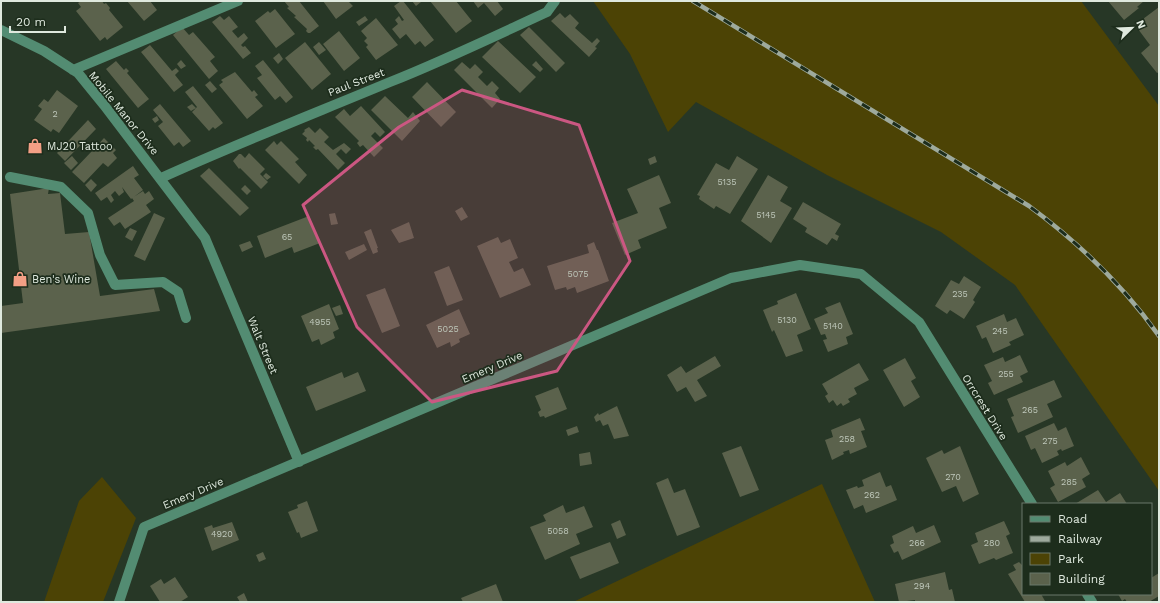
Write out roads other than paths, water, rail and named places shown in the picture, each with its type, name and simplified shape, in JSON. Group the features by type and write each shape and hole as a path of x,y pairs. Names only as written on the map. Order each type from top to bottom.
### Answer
{"street":[{"path":"73,70 238,1"},
{"name":"Paul Street","path":"161,178 248,139 389,83 460,52 547,12 555,1"},
{"name":"Mobile Manor Drive","path":"1,30 44,51 73,70 104,105 161,178 205,238"},
{"path":"10,177 61,187 88,213 100,255 116,285 163,282 178,292 186,318"},
{"name":"Walt Street","path":"205,238 298,462"},
{"name":"Emery Drive","path":"119,602 144,527 731,278 800,265 861,274 919,322"},
{"name":"Orrcrest Drive","path":"919,322 1031,503"}],"railway":[{"path":"693,1 1029,206 1083,250 1131,299 1159,336"}],"place":[{"name":"MJ20 Tattoo","path":"35,146"},
{"name":"Ben's Wine","path":"20,279"}]}
